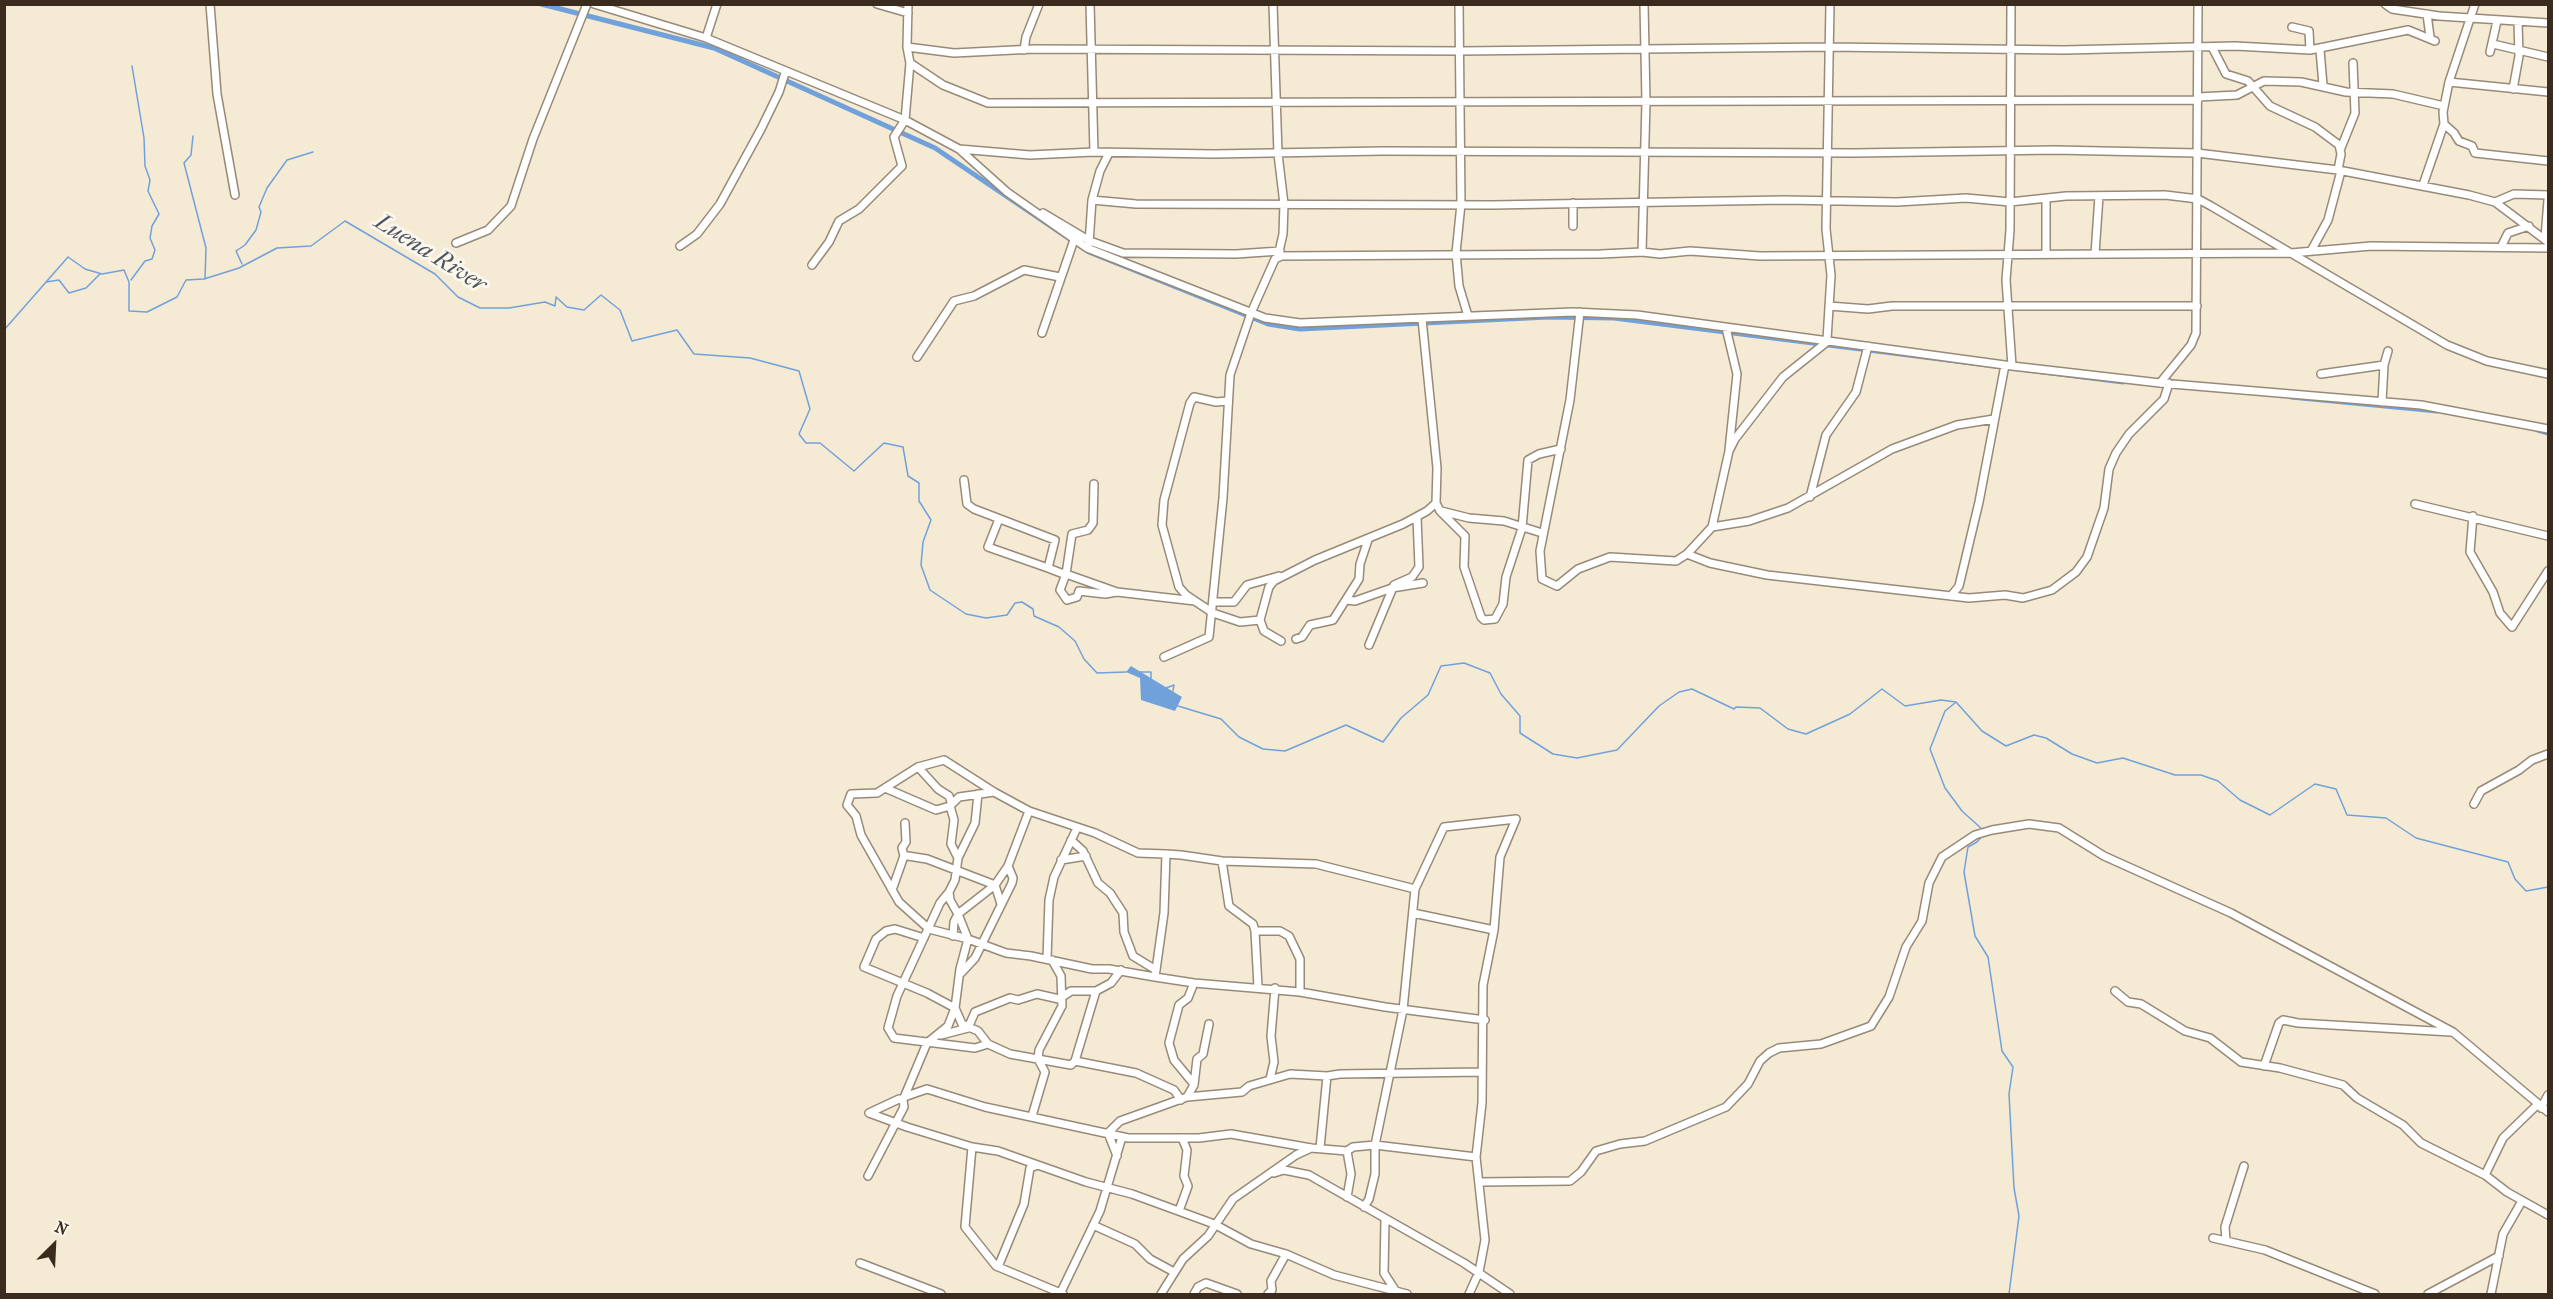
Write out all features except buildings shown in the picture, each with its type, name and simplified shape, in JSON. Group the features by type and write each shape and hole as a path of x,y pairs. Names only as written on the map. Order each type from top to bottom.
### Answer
{"street":[{"path":"210,4 217,94 235,195"},
{"path":"456,243 488,230 511,206 532,139 587,4"},
{"path":"594,4 706,38 785,73 905,120 959,149 1007,192 1074,240 1130,254 1601,254 1642,252 2007,255 2291,253 2371,246 2548,248"},
{"path":"706,38 717,4"},
{"path":"877,4 908,14"},
{"path":"812,265 829,242 839,221 859,209 902,166 894,137 905,120 910,63 907,47 908,4"},
{"path":"1024,50 1026,37 1039,4"},
{"path":"1090,4 1089,50 1094,152"},
{"path":"1164,657 1209,637 1223,498 1232,367 1251,313 1279,254 1284,204 1278,154 1273,4"},
{"path":"1459,4 1461,204 1456,253 1459,286 1468,316"},
{"path":"1642,252 1646,102 1644,4"},
{"path":"1729,451 1784,376 1828,341 1827,200 1830,4"},
{"path":"1951,596 1959,586 1984,481 1994,419 2009,365 2006,306 2012,102 2011,4"},
{"path":"2160,382 2196,339 2198,4"},
{"path":"2385,4 2392,9 2427,14 2548,23"},
{"path":"2423,185 2444,124 2444,106 2449,82 2472,19 2475,4"},
{"path":"907,47 954,53 1024,50 1461,51 1829,47 2064,50 2199,46 2268,46 2320,50 2408,30 2432,39 2427,14"},
{"path":"2497,21 2492,48 2519,50 2548,57"},
{"path":"2514,89 2519,50 2518,22"},
{"path":"2292,27 2309,31 2310,50"},
{"path":"2212,47 2226,74 2248,81 2270,106 2314,126 2341,148"},
{"path":"2320,50 2323,85"},
{"path":"910,63 937,82 966,96 988,103 1092,101 1222,104 1276,101 2012,102 2198,98 2236,95 2269,80 2393,94 2444,106"},
{"path":"2311,251 2328,220 2339,171 2341,148 2355,113 2353,63"},
{"path":"680,246 697,234 720,204 761,129 779,92 785,73"},
{"path":"2449,82 2548,92"},
{"path":"2444,124 2454,133 2458,141 2472,146 2475,153 2548,161"},
{"path":"959,149 1030,155 1094,152 1278,154 2010,150 2197,153 2339,171 2423,185 2494,202 2547,240"},
{"path":"1089,244 1092,200 1100,171 1109,153"},
{"path":"1007,192 1022,198 1089,244 1251,313 1279,321 1300,323 1580,312 1636,315 2009,365 2448,410 2548,429"},
{"path":"2494,202 2514,194 2548,195"},
{"path":"1092,200 1136,204 1461,204 1827,200 1897,202 1966,198 2010,202 2099,196 2165,195 2198,199 2447,345 2487,361 2548,374"},
{"path":"2096,254 2099,196"},
{"path":"2046,199 2046,254"},
{"path":"2547,240 2548,200"},
{"path":"1573,203 1573,226"},
{"path":"2501,247 2508,233 2529,226"},
{"path":"1042,333 1074,240"},
{"path":"917,357 954,301 974,296 1024,270 1060,277"},
{"path":"1829,306 1868,309 1892,306 2197,306"},
{"path":"1580,312 1570,400 1542,533 1540,576 1551,585 1557,586 1578,569 1610,557 1676,561 1687,554 1712,527 1729,451 1737,380 1726,328"},
{"path":"1422,319 1437,468 1436,503 1440,511 1465,536 1464,567 1484,620 1495,619 1503,604 1506,577 1522,528 1528,460 1539,454 1561,449"},
{"path":"1810,497 1826,435 1856,392 1868,346"},
{"path":"2382,402 2384,365 2388,351"},
{"path":"2321,374 2384,365"},
{"path":"1687,554 1710,563 1767,575 1951,596 1983,598 2005,595 2029,598 2052,590 2076,572 2090,551 2091,540 2104,508 2109,469 2116,453 2129,434 2164,399 2169,383"},
{"path":"1228,401 1216,402 1194,397 1190,403 1164,500 1162,525 1173,572 1179,587 1213,613 1240,622 1260,620"},
{"path":"1712,527 1763,517 1810,497 1892,449 1957,425 1994,419"},
{"path":"964,480 967,504 1055,540 1048,568"},
{"path":"1094,484 1093,523 1083,532 1072,534 1066,574 1060,590 1067,600 1077,597 1079,591 1105,594 1117,592"},
{"path":"1213,602 1234,602 1247,585 1282,575 1368,540 1417,517 1436,503"},
{"path":"2415,504 2473,516 2548,536"},
{"path":"1427,511 1504,521 1542,533"},
{"path":"2473,516 2470,552 2493,592 2500,613 2512,627 2548,571"},
{"path":"1346,600 1355,601 1392,588 1412,577 1419,567 1417,517"},
{"path":"999,519 988,547 1117,592 1198,602"},
{"path":"1296,639 1302,637 1310,626 1333,620 1359,579 1360,564 1368,540"},
{"path":"1281,641 1264,631 1260,620 1269,587 1282,575"},
{"path":"1392,588 1423,583"},
{"path":"1369,645 1392,588"},
{"path":"2474,804 2481,791 2532,760 2548,754"},
{"path":"1415,889 1316,864 1222,861 1138,853 1029,811 944,760 918,767 877,793 851,794 847,805 856,816 861,835 902,906 929,929 968,939 1006,954 1049,959 1085,968 1155,973 1194,983 1275,988 1403,1010 1485,1020"},
{"path":"918,767 938,789 949,796 954,820 951,844 958,858"},
{"path":"885,788 931,809 942,810 959,797 994,792"},
{"path":"978,794 976,820 958,858 949,892 940,903 902,984 889,1022 890,1034 898,1040 975,1048 988,1044"},
{"path":"953,936 954,922 958,914 995,885 1008,866 1029,811"},
{"path":"1364,1207 1369,1199 1375,1174 1375,1145 1403,1010 1415,889 1444,827 1516,819 1500,857 1494,930 1483,985 1485,1020 1482,1103 1476,1157 1485,1240 1479,1272 1469,1294"},
{"path":"892,890 904,856 902,848 906,842 905,823"},
{"path":"1480,1182 1570,1181 1581,1172 1596,1151 1628,1142 1646,1141 1726,1107 1748,1083 1760,1061 1769,1053 1779,1048 1821,1044 1871,1026 1889,998 1906,946 1920,926 1929,884 1942,857 1975,835 1992,830 2042,824 2059,828 2104,856 2231,913 2453,1032 2476,1049 2539,1107 2548,1112"},
{"path":"1032,1116 1045,1072 1038,1059 1042,1043 1062,1009 1060,972 1049,959 1049,900 1061,860 1077,828"},
{"path":"1071,840 1086,856 1098,883 1112,896 1124,915 1124,932 1133,956 1155,973"},
{"path":"1155,973 1164,913 1166,854"},
{"path":"904,856 920,857 995,885"},
{"path":"1061,860 1086,856"},
{"path":"1222,861 1229,906 1253,924 1258,987"},
{"path":"961,973 974,960 1013,880 1008,866"},
{"path":"995,885 1001,904"},
{"path":"868,1176 904,1107 903,1098 927,1043 948,1026 955,1008 968,939 950,900 949,892"},
{"path":"1413,913 1494,930"},
{"path":"924,938 890,930 874,942 864,967 955,1008 962,1023 978,1031 988,1044 1007,1053 1069,1065 1075,1061 1096,991"},
{"path":"1255,931 1280,931 1289,936 1301,962 1300,992"},
{"path":"968,1028 975,1012 1010,998 1018,1000 1037,994 1061,998 1071,991 1096,991 1115,979 1121,970"},
{"path":"1194,983 1188,998 1179,1005 1169,1043 1174,1060 1201,1094"},
{"path":"1270,1079 1274,1062 1272,1036 1275,988"},
{"path":"2115,991 2128,1002 2140,1004 2185,1031 2210,1038 2241,1062 2343,1085 2357,1098 2403,1125 2421,1143 2485,1175 2522,1201 2548,1215"},
{"path":"2264,1066 2279,1023 2283,1020 2298,1023 2453,1032"},
{"path":"1184,1098 1194,1084 1197,1059 1203,1054 1209,1024"},
{"path":"938,1035 968,1028"},
{"path":"1075,1061 1136,1072 1174,1090 1184,1098"},
{"path":"1108,1134 1123,1119 1184,1098 1201,1094 1242,1092 1270,1079 1304,1073 1327,1076 1482,1072"},
{"path":"1320,1148 1327,1076"},
{"path":"1407,1294 1334,1275 1286,1254 1251,1244 1214,1224 1179,1211 1035,1166 998,1151 972,1147 869,1113 927,1089 985,1107 1122,1137 1182,1138 1232,1134 1311,1148 1347,1151 1353,1147 1375,1145 1476,1157"},
{"path":"2485,1175 2508,1131 2539,1107 2548,1095"},
{"path":"1108,1134 1117,1156"},
{"path":"972,1147 965,1227 998,1267 1061,1294 1108,1188 1122,1137"},
{"path":"1179,1211 1188,1186 1184,1176 1187,1150 1182,1138"},
{"path":"1274,1173 1296,1155 1311,1148"},
{"path":"1347,1151 1351,1174 1347,1197"},
{"path":"998,1267 1024,1204 1030,1168 1035,1166"},
{"path":"2226,1240 2225,1227 2244,1166"},
{"path":"1161,1294 1174,1272 1190,1251 1208,1236 1233,1199 1260,1179 1284,1170 1309,1174 1479,1272 1510,1294"},
{"path":"1369,1199 1373,1212"},
{"path":"2491,1294 2503,1234 2522,1201"},
{"path":"1385,1219 1384,1273 1395,1290"},
{"path":"1093,1225 1135,1244 1150,1259 1174,1272"},
{"path":"2213,1238 2265,1250 2375,1294"},
{"path":"1268,1294 1272,1290 1271,1281 1286,1254"},
{"path":"2428,1294 2499,1256"},
{"path":"860,1263 941,1294"},
{"path":"1372,1285 1384,1273"},
{"path":"1194,1294 1198,1287 1206,1283 1237,1294"}],"water":[{"path":"1131,666 1182,697 1175,711 1141,700 1140,678 1126,672"}],"waterway":[{"path":"541,4 714,48 935,148 1089,252 1268,324 1300,329 1549,317 1614,318 2123,382"},
{"path":"131,280 145,261 152,259 155,250 150,238 152,226 159,214 148,191 150,180 145,166 144,138 132,66"},
{"path":"193,136 191,155 184,163 206,248 205,279"},
{"path":"242,264 236,251 245,245 256,230 261,212 259,207 267,188 287,160 313,152"},
{"name":"Luena River","path":"4,330 68,257 85,269 102,274 124,270 129,282 129,311 147,312 177,297 186,280 204,279 239,268 277,248 311,246 345,221 435,274 458,297 480,308 509,308 545,302 555,306 556,297 567,307 584,310 601,295 620,310 632,341 677,330 694,354 750,358 799,371 810,409 799,434 806,443 820,443 854,471 884,443 903,447 908,476 919,483 919,501 931,520 923,542 921,565 930,590 966,614 986,618 1007,615 1015,603 1022,602 1033,609 1034,616 1059,627 1075,641 1084,659 1097,673 1126,672"},
{"path":"46,282 59,280 69,293 86,288 100,274"},
{"path":"2291,397 2437,411"},
{"path":"2538,430 2548,433"},
{"name":"Luena River","path":"1178,706 1221,719 1239,737 1263,749 1285,751 1346,725 1383,742 1401,718 1428,695 1441,666 1464,663 1490,673 1501,694 1520,716 1520,733 1553,754 1577,758 1617,750 1659,706 1679,692 1692,689 1734,709 1736,707 1760,708 1788,729 1806,734 1850,714 1882,689 1905,706 1941,700 1956,702 1982,731 2006,746 2034,735 2046,738 2072,754 2097,763 2123,758 2175,775 2201,775 2218,781 2240,800 2270,815 2315,784 2336,789 2347,815 2386,818 2416,838 2508,862 2515,879 2526,891 2548,887"},
{"name":"Luena River","path":"1140,672 1151,672 1151,681"},
{"name":"Luena River","path":"1166,688 1174,685 1173,691"},
{"path":"1955,703 1945,711 1930,749 1945,788 1962,811 1983,830"},
{"path":"1983,835 1968,847 1964,872 1975,936 1988,957 2002,1051 2013,1067 2009,1094 2014,1188 2019,1216 2009,1294"}]}
